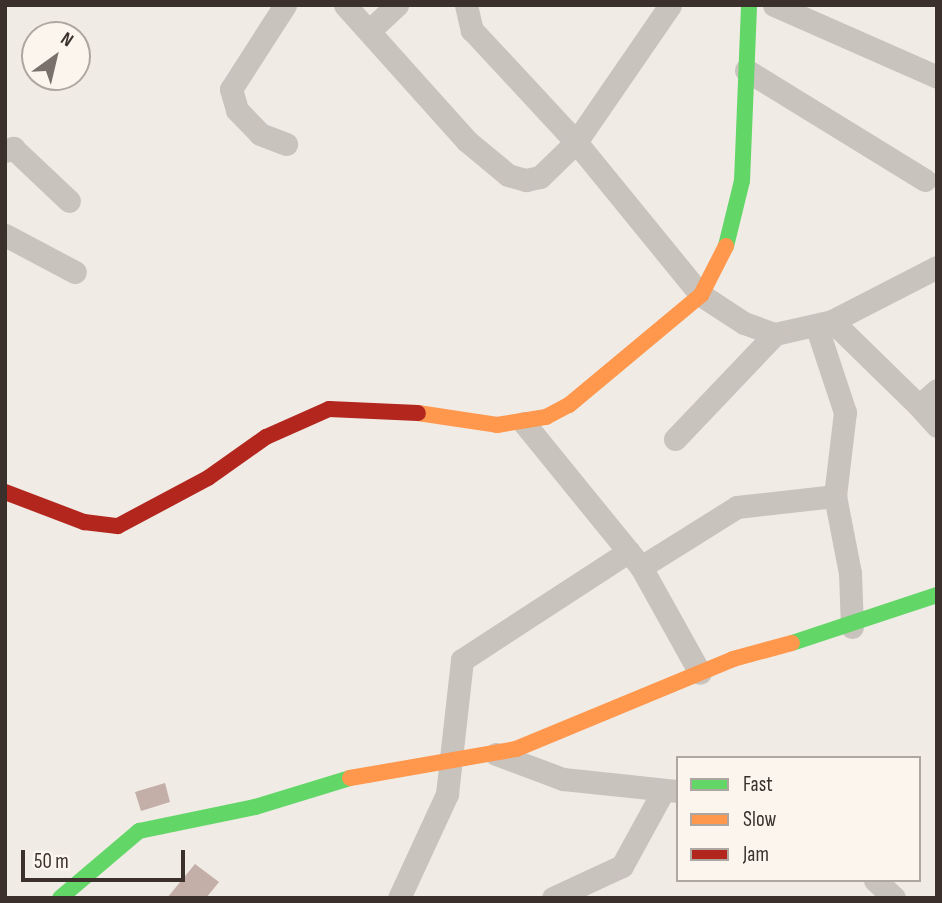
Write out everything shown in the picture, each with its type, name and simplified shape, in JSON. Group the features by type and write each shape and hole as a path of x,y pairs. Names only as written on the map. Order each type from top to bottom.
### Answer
{"street":[{"path":"285,5 231,89 237,110 260,134 286,144"},
{"path":"345,5 467,141 508,175 540,177 576,142 670,5"},
{"path":"370,30 397,5"},
{"path":"466,5 471,30 576,142 701,295 775,334"},
{"path":"5,492 85,522 118,526 208,478 266,437 329,409 367,406 463,422 524,423 569,405 701,295 731,237 742,181 749,5"},
{"path":"785,7 937,77"},
{"path":"746,70 925,180"},
{"path":"5,151 13,148 69,201"},
{"path":"5,235 75,272"},
{"path":"675,439 775,334 824,323 937,267"},
{"path":"824,323 919,406 937,426"},
{"path":"824,323 845,412 835,496 850,573 852,627"},
{"path":"919,406 937,390"},
{"path":"524,423 635,559 700,673"},
{"path":"399,898 447,794 449,756 462,660 635,559 737,507 835,496"},
{"path":"60,898 139,831 449,756 496,754 586,725 700,673 852,627 937,594"},
{"path":"496,754 563,779 670,791 622,866 553,898"},
{"path":"877,882 894,898"}],"building":[{"path":"165,783 170,802 141,811 135,792"},
{"path":"195,864 219,882 206,898 167,898"}],"traffic: fast":[{"path":"726,246 742,181 749,5"},
{"path":"792,643 937,595"},
{"path":"60,898 139,831 255,807 350,778"}],"traffic: slow":[{"path":"418,413 497,425 546,417 569,405 701,295 726,246"},
{"path":"350,778 516,749 733,659 792,643"}],"traffic: jam":[{"path":"5,492 84,522 118,526 208,478 266,437 329,409 418,413"}]}
